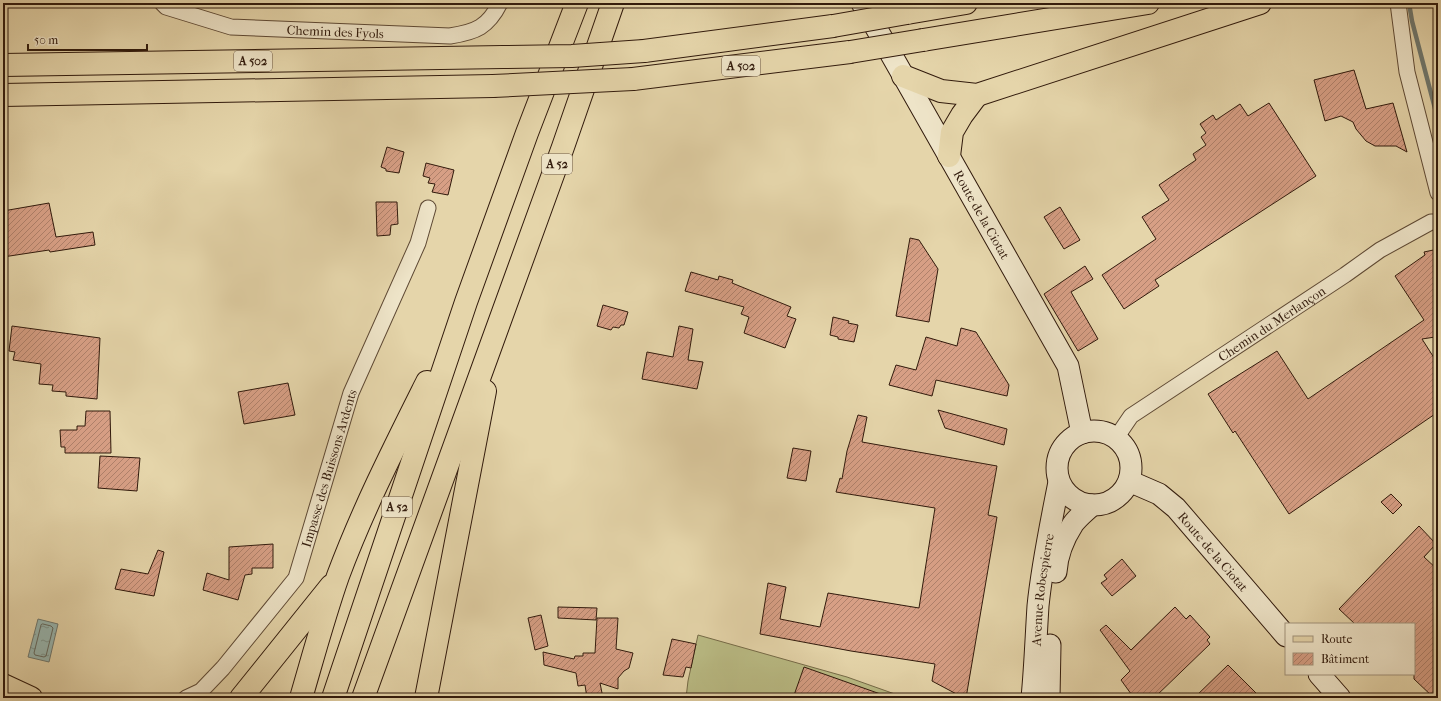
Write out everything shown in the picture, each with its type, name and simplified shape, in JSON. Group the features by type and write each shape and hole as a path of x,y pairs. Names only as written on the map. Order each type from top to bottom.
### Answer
{"main road":[{"name":"A 52","path":"333,698 462,315 527,134 577,3"},
{"name":"A 52","path":"363,698 563,147 613,3"},
{"name":"Route de la Ciotat","path":"862,3 1068,366 1082,433"},
{"name":"A 502","path":"3,65 572,56 644,51 833,26 966,3"},
{"name":"A 502","path":"3,95 493,86 633,79 850,52 1148,3"},
{"path":"903,76 941,91 977,95 1260,3"},
{"path":"949,156 952,132 962,115 977,95"},
{"path":"301,698 338,578 381,473 462,315"},
{"path":"426,698 499,323"},
{"path":"1094,431 1105,433 1116,438 1123,444 1131,462 1129,481 1125,489 1111,502 1102,505 1092,506 1082,504 1072,499 1065,492 1059,482 1057,463 1061,450 1070,439 1082,433 1094,431"},
{"name":"Route de la Ciotat","path":"1129,481 1159,494 1176,508 1285,635"},
{"name":"Avenue Robespierre","path":"1032,698 1036,662 1038,606 1044,560 1059,482"},
{"name":"Avenue Robespierre","path":"1049,698 1051,615 1056,564 1062,544 1074,522 1092,506"},
{"path":"242,698 338,578"},
{"path":"1320,675 1340,698"},
{"path":"3,685 31,698"}],"street":[{"name":"Chemin des Fyols","path":"162,3 166,7 231,27 450,36 462,34 482,27 494,16 500,3"},
{"path":"1398,3 1407,72 1438,192"},
{"name":"Impasse des Buissons Ardents","path":"186,698 201,691 223,668 296,578 351,393 418,242 428,208"},
{"name":"Chemin du Merlançon","path":"1116,438 1132,416 1345,275 1380,250 1431,222 1438,222"}],"green space":[{"path":"698,635 847,677 906,698 686,698 688,681"}],"water":[{"path":"38,619 58,624 49,662 28,657"}],"building":[{"path":"1354,70 1366,109 1393,103 1407,152 1396,146 1375,146 1366,141 1356,129 1353,122 1341,116 1325,121 1314,80"},
{"path":"1269,103 1316,176 1155,280 1159,286 1124,309 1102,275 1156,239 1142,217 1169,200 1159,185 1196,160 1193,154 1206,145 1201,137 1206,133 1200,124 1213,115 1216,120 1240,104 1248,116"},
{"path":"387,147 404,152 399,173 386,171 386,169 381,167"},
{"path":"426,163 454,170 448,195 432,192 435,184 428,183 430,178 423,176"},
{"path":"376,202 397,202 398,224 391,225 390,235 377,236"},
{"path":"49,203 56,237 93,232 95,245 3,257 3,211"},
{"path":"1060,207 1080,240 1064,249 1044,217"},
{"path":"910,238 919,240 938,269 929,322 896,316"},
{"path":"1438,249 1438,341 1435,337 1422,339 1438,364 1438,412 1289,514 1235,431 1233,433 1208,394 1277,351 1308,399 1424,320 1395,276 1425,255 1424,252"},
{"path":"1085,266 1093,279 1071,292 1098,339 1078,351 1044,294"},
{"path":"691,272 718,280 719,276 733,280 732,283 791,307 787,316 796,319 785,348 744,333 749,317 741,314 744,307 685,291"},
{"path":"603,305 628,312 624,325 621,325 619,328 613,327 611,330 597,326"},
{"path":"833,317 858,325 854,342 838,339 838,337 830,335"},
{"path":"12,326 100,338 97,399 66,396 66,392 52,391 53,385 39,384 41,364 13,360 15,352 9,351"},
{"path":"679,326 693,329 688,360 703,362 697,389 642,379 647,352 673,357"},
{"path":"961,328 976,332 1009,385 1007,396 936,380 932,396 889,385 896,365 916,370 926,337 957,346"},
{"path":"288,383 295,415 244,424 238,392"},
{"path":"938,410 1007,429 1004,445 945,428"},
{"path":"86,411 110,411 111,453 65,453 65,447 61,447 60,430 77,430 77,426 85,426"},
{"path":"858,415 867,417 862,442 997,466 988,515 997,517 966,698 932,681 935,664 851,651 760,634 768,583 786,587 780,619 820,627 828,593 919,608 935,508 836,492 840,478 842,479 847,451"},
{"path":"793,448 811,451 806,481 787,478"},
{"path":"100,456 140,458 137,491 98,488"},
{"path":"1391,494 1402,505 1393,514 1381,502"},
{"path":"1419,526 1436,544 1424,557 1438,570 1438,698 1434,698 1414,679 1415,623 1354,623 1339,609"},
{"path":"273,544 273,568 252,568 252,574 245,575 238,600 203,590 207,573 229,580 229,547"},
{"path":"158,550 164,552 154,596 115,589 121,569 148,574"},
{"path":"1122,559 1136,576 1112,596 1101,583 1107,579 1104,575"},
{"path":"558,607 597,608 596,620 558,618"},
{"path":"1175,607 1186,619 1190,615 1210,637 1207,640 1210,644 1154,698 1134,698 1121,680 1130,671 1100,630 1106,625 1131,650"},
{"path":"541,615 548,646 535,650 528,618"},
{"path":"597,618 618,618 616,649 633,653 629,668 618,678 618,689 600,683 603,698 587,698 585,685 578,686 576,673 544,665 543,652 574,659 575,656 583,656 583,653 595,653"},
{"path":"672,639 696,644 691,668 686,667 683,677 663,675"},
{"path":"1228,665 1261,698 1194,698"},
{"path":"804,667 886,696 886,698 793,698"}],"waterway":[{"path":"1409,3 1412,21 1438,120"}]}
